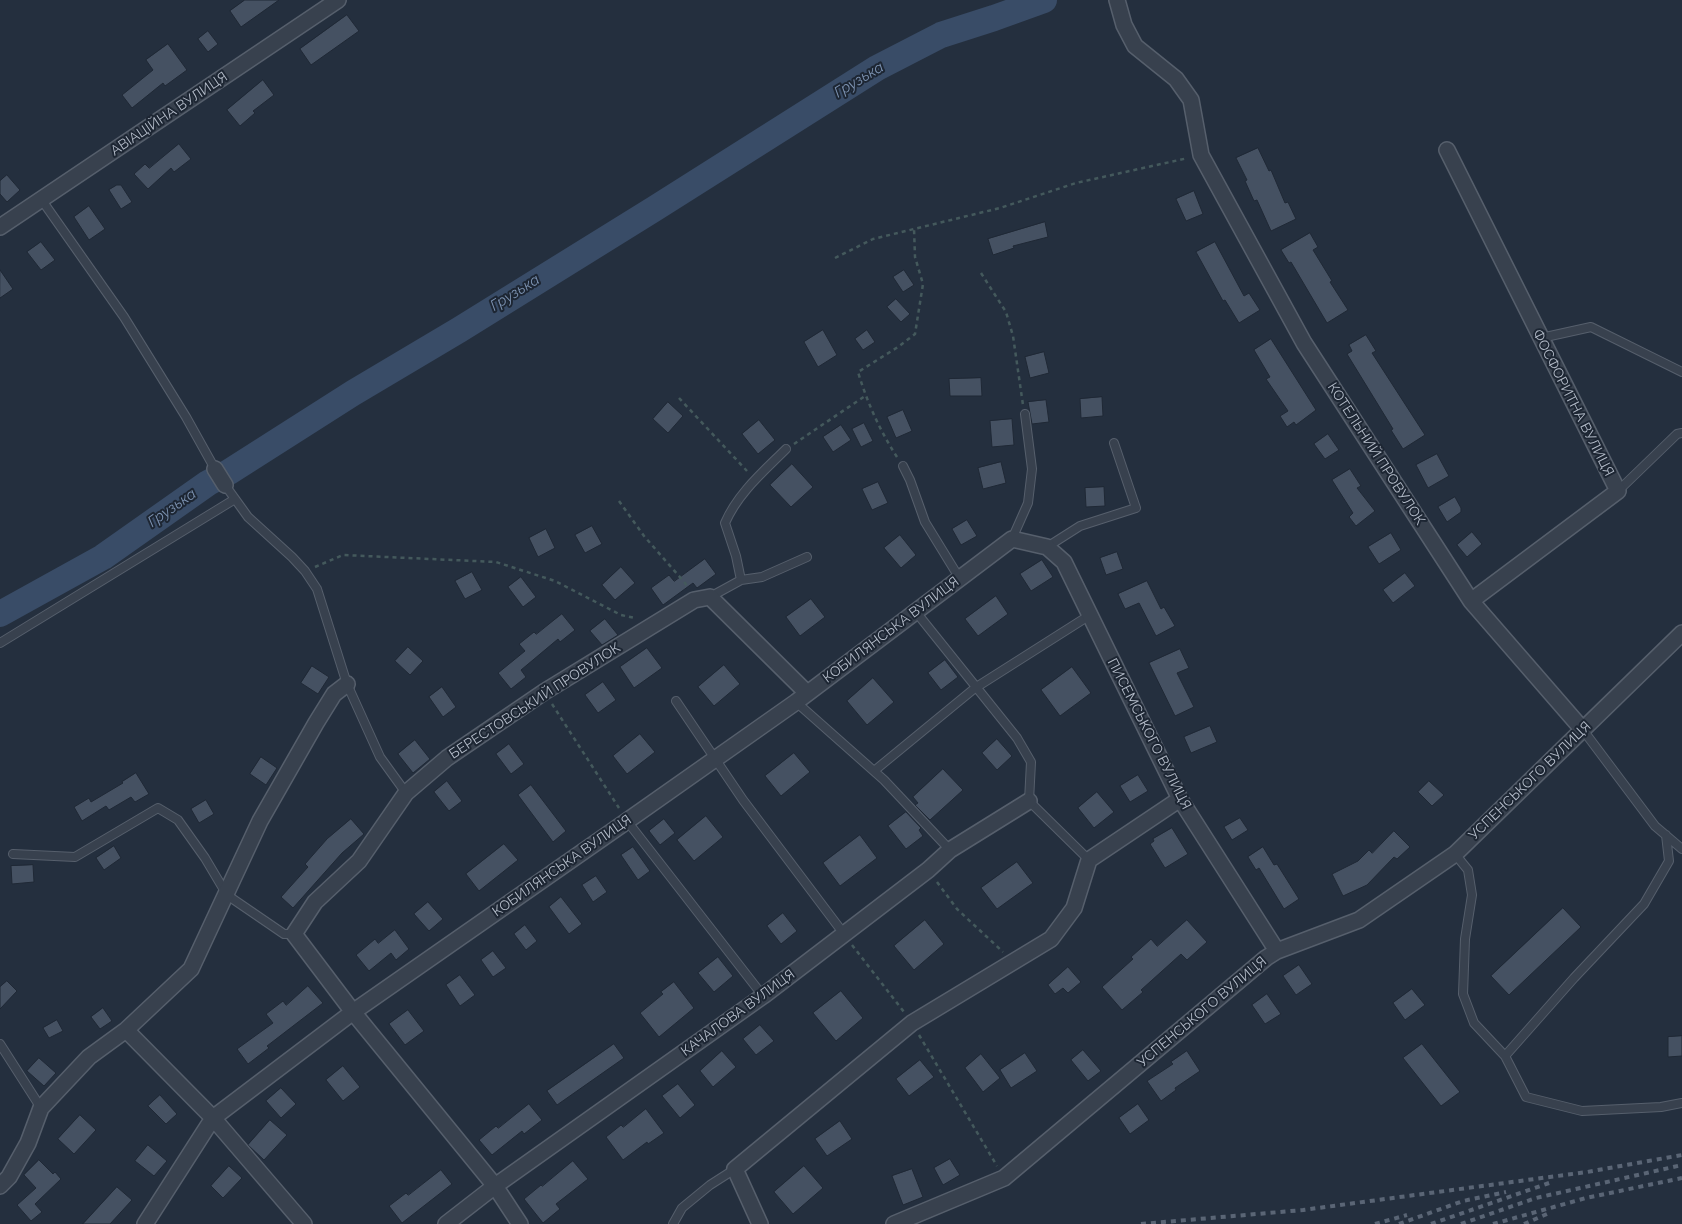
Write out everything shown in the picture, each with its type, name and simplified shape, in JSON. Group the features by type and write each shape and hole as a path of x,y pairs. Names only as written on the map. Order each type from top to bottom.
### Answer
{"street":[{"name":"АВІАЦІЙНА ВУЛИЦЯ","path":"1,225 338,0"},
{"name":"КОТЕЛЬНИЙ ПРОВУЛОК","path":"1117,0 1124,24 1135,46 1176,79 1191,100 1201,155 1304,343 1471,601 1583,730"},
{"name":"ФОСФОРИТНА ВУЛИЦЯ","path":"1447,150 1618,491 1471,601"},
{"path":"215,469 225,485"},
{"path":"1012,539 1047,547"},
{"name":"КОБИЛЯНСЬКА ВУЛИЦЯ","path":"145,1224 213,1118 353,1012 628,821 801,697 1012,539"},
{"name":"ПИСЕМСЬКОГО ВУЛИЦЯ","path":"1047,547 1064,562 1180,799 1277,951"},
{"path":"710,597 801,697"},
{"name":"БЕРЕСТОВСЬКИЙ ПРОВУЛОК","path":"294,934 315,902 359,861 406,793 447,758 544,692 656,623 694,600 710,597"},
{"name":"УСПЕНСЬКОГО ВУЛИЦЯ","path":"894,1224 1004,1178 1266,958 1277,951 1359,920 1455,854 1682,633"},
{"path":"0,1186 9,1177 28,1143 41,1108 89,1057 126,1030 191,969 260,821 334,694 348,684"},
{"path":"760,1224 735,1169 912,1023 1051,939 1074,908 1090,860 1180,799"},
{"name":"КАЧАЛОВА ВУЛИЦЯ","path":"446,1224 495,1186 763,996 928,870 950,850 1029,801"},
{"path":"294,934 353,1012 495,1186 520,1224"},
{"path":"126,1030 213,1118 304,1224"}],"lane":[{"path":"41,199 124,317 186,417 215,469"},
{"path":"1541,338 1591,326 1682,372"},
{"path":"1012,539 1028,503 1032,469 1025,414"},
{"path":"1618,491 1678,434 1682,433"},
{"path":"1047,547 1080,526 1136,508 1114,443"},
{"path":"741,580 736,556 725,523 732,506 786,449"},
{"path":"903,466 925,522 960,579"},
{"path":"225,485 248,517 292,556 306,571 317,589 348,684 380,757 406,793"},
{"path":"0,644 235,499"},
{"path":"710,597 741,580 762,577 807,557"},
{"path":"916,612 1016,738 1031,762 1029,801 1090,860"},
{"path":"874,771 975,688 1090,615"},
{"path":"801,697 950,850"},
{"path":"676,701 714,759 844,934"},
{"path":"1583,730 1655,826 1682,849"},
{"path":"13,854 74,857 158,808 178,820 205,858 227,895 284,934 294,934"},
{"path":"628,821 763,996"},
{"path":"1505,1056 1574,978 1644,904 1669,861 1666,835"},
{"path":"1455,854 1468,870 1472,895 1465,939 1463,994 1474,1023 1505,1056 1526,1096 1582,1112 1661,1107 1682,1103"},
{"path":"0,1044 41,1108"},
{"path":"673,1224 682,1208 735,1169"}],"path":[{"path":"835,258 873,239 1000,208 1076,183 1162,162 1201,155"},
{"path":"903,466 889,444 865,396 858,372 915,334 924,284 915,257 914,228"},
{"path":"981,273 1006,312 1013,336 1025,414"},
{"path":"786,449 865,396"},
{"path":"679,398 755,480"},
{"path":"619,501 644,536 685,583 694,600"},
{"path":"306,571 343,555 496,562 555,581 621,615 656,623"},
{"path":"544,692 628,821"},
{"path":"928,870 957,909 1013,962"},
{"path":"844,934 912,1023 1004,1178"}],"building":[{"path":"245,0 279,0 241,27 230,11"},
{"path":"347,15 359,31 311,65 300,49"},
{"path":"208,31 218,44 208,52 198,39"},
{"path":"168,44 187,70 165,86 163,83 132,108 122,95 153,70 146,60"},
{"path":"263,80 274,95 253,111 255,113 240,126 227,110"},
{"path":"179,144 191,159 174,172 171,168 148,189 134,174 145,164 149,168"},
{"path":"1258,148 1269,171 1271,170 1285,203 1288,202 1296,219 1271,231 1257,200 1254,201 1245,181 1247,180 1236,158"},
{"path":"7,175 20,190 7,202 0,194 0,181"},
{"path":"117,185 121,185 132,202 121,209 109,190"},
{"path":"1194,191 1203,214 1186,221 1176,199"},
{"path":"89,206 105,229 89,240 74,217"},
{"path":"1045,222 1048,237 1013,246 1014,248 993,255 988,239"},
{"path":"1310,233 1318,247 1313,250 1348,310 1327,323 1291,262 1289,263 1281,250"},
{"path":"41,242 55,260 41,270 27,252"},
{"path":"1215,242 1244,296 1249,293 1260,310 1239,323 1225,300 1223,301 1196,252"},
{"path":"0,270 13,289 0,298"},
{"path":"904,270 914,285 903,292 893,277"},
{"path":"896,299 910,314 901,322 887,307"},
{"path":"823,330 837,355 818,367 804,342"},
{"path":"867,330 875,342 863,350 855,339"},
{"path":"1366,335 1376,351 1372,353 1425,435 1403,449 1391,430 1393,429 1347,354 1352,351 1349,345"},
{"path":"1271,339 1316,410 1296,425 1294,422 1287,427 1280,416 1288,411 1266,379 1270,377 1254,350"},
{"path":"1044,352 1049,373 1030,378 1025,357"},
{"path":"981,378 982,396 950,396 949,379"},
{"path":"1102,397 1103,416 1081,418 1080,399"},
{"path":"1046,400 1049,422 1032,424 1028,402"},
{"path":"668,402 683,416 668,433 653,419"},
{"path":"903,410 912,431 896,438 887,417"},
{"path":"1012,419 1014,445 992,447 990,421"},
{"path":"759,420 775,440 758,454 742,434"},
{"path":"864,423 873,441 861,447 852,429"},
{"path":"841,425 851,440 833,452 823,437"},
{"path":"1328,434 1339,450 1325,459 1314,444"},
{"path":"1437,454 1449,476 1428,488 1416,465"},
{"path":"1001,462 1006,483 983,489 978,468"},
{"path":"792,464 813,487 791,507 770,485"},
{"path":"1350,469 1361,486 1357,488 1375,511 1356,526 1349,517 1353,513 1332,480"},
{"path":"878,482 888,503 872,510 862,489"},
{"path":"1104,487 1105,506 1086,507 1085,488"},
{"path":"1455,497 1461,512 1447,522 1438,507"},
{"path":"967,520 977,536 961,545 952,529"},
{"path":"592,526 602,544 585,553 575,535"},
{"path":"546,529 555,548 538,557 529,538"},
{"path":"1472,532 1482,544 1467,557 1457,545"},
{"path":"1391,533 1401,550 1379,564 1368,547"},
{"path":"900,535 916,555 901,568 884,548"},
{"path":"1117,552 1123,569 1106,575 1100,558"},
{"path":"705,559 716,574 697,588 693,583 663,605 651,588 669,575 674,581"},
{"path":"1042,560 1053,577 1031,591 1020,574"},
{"path":"621,567 635,583 615,600 602,585"},
{"path":"472,572 482,590 465,599 455,581"},
{"path":"1405,573 1415,586 1393,603 1383,590"},
{"path":"521,577 536,597 523,607 508,587"},
{"path":"1147,581 1161,609 1164,607 1175,626 1156,636 1139,603 1125,609 1118,594"},
{"path":"996,596 1008,614 978,636 965,619"},
{"path":"811,599 825,617 800,636 786,617"},
{"path":"562,614 575,630 560,642 558,639 521,670 526,677 511,689 498,673 525,651 519,644 534,632 536,634"},
{"path":"605,619 618,635 602,645 590,631"},
{"path":"408,647 423,661 410,675 395,661"},
{"path":"647,648 662,668 634,688 620,667"},
{"path":"1180,649 1189,668 1177,673 1194,707 1175,716 1149,663"},
{"path":"945,660 958,677 941,690 928,673"},
{"path":"724,665 740,684 714,706 698,687"},
{"path":"312,666 329,677 318,694 301,683"},
{"path":"1072,667 1091,693 1060,716 1041,690"},
{"path":"873,678 894,702 867,725 847,701"},
{"path":"603,682 616,700 598,713 585,695"},
{"path":"442,687 456,707 443,717 429,697"},
{"path":"1210,726 1217,742 1191,753 1184,737"},
{"path":"640,734 655,752 627,774 613,756"},
{"path":"997,739 1012,756 997,770 982,753"},
{"path":"415,740 430,759 413,773 398,754"},
{"path":"509,744 524,764 511,774 496,754"},
{"path":"794,753 810,772 781,796 765,776"},
{"path":"261,757 277,768 266,785 250,774"},
{"path":"943,769 963,790 930,820 915,805 918,803 913,797"},
{"path":"136,773 149,794 135,802 131,797 109,810 106,806 82,821 74,807 89,798 91,802"},
{"path":"1138,775 1148,791 1130,802 1120,786"},
{"path":"447,781 462,801 449,811 434,792"},
{"path":"1429,781 1444,795 1432,806 1418,792"},
{"path":"531,785 566,831 553,842 518,795"},
{"path":"1097,792 1114,812 1094,828 1078,808"},
{"path":"206,800 214,814 199,823 191,809"},
{"path":"906,812 921,828 919,830 923,836 906,849 888,826"},
{"path":"706,816 723,837 694,861 677,840"},
{"path":"1240,818 1248,830 1232,840 1224,827"},
{"path":"351,819 364,834 342,853 293,908 281,897 308,867 305,864 327,839"},
{"path":"664,819 675,833 660,845 649,831"},
{"path":"1172,828 1188,854 1165,868 1150,844 1154,841 1153,839"},
{"path":"1394,831 1410,847 1397,859 1394,857 1367,885 1343,896 1332,874 1358,861 1369,850 1372,853"},
{"path":"860,835 877,858 840,886 823,863"},
{"path":"504,844 518,860 479,891 466,874"},
{"path":"114,846 121,858 104,870 96,858"},
{"path":"633,847 650,871 638,880 621,855"},
{"path":"1263,847 1274,865 1277,864 1299,899 1284,909 1259,868 1256,870 1248,857"},
{"path":"1017,862 1033,883 997,909 981,888"},
{"path":"33,865 34,882 12,884 11,866"},
{"path":"596,876 607,892 593,902 582,885"},
{"path":"561,897 582,924 569,934 549,907"},
{"path":"428,902 443,919 429,931 414,914"},
{"path":"1563,908 1581,927 1509,995 1491,976"},
{"path":"783,913 797,931 781,944 767,926"},
{"path":"925,920 944,944 914,970 894,946"},
{"path":"1187,920 1207,942 1187,960 1181,954 1122,1010 1102,987 1133,959 1131,957 1151,939 1157,946"},
{"path":"525,925 537,941 526,950 514,934"},
{"path":"395,930 409,949 396,960 391,953 369,971 356,955 375,939 378,943"},
{"path":"493,951 506,968 493,977 481,960"},
{"path":"718,957 733,976 714,992 698,973"},
{"path":"1299,965 1312,984 1296,995 1283,976"},
{"path":"1068,967 1081,982 1068,993 1063,988 1055,994 1048,985"},
{"path":"460,975 475,995 460,1006 446,985"},
{"path":"7,981 17,991 0,1009 0,987"},
{"path":"674,982 694,1008 659,1037 640,1013"},
{"path":"308,986 323,1003 267,1046 269,1048 248,1064 237,1049 273,1023 266,1014 283,1001 286,1005"},
{"path":"1412,989 1425,1005 1405,1020 1393,1003"},
{"path":"841,991 863,1018 836,1041 813,1013"},
{"path":"1267,994 1281,1014 1265,1024 1252,1005"},
{"path":"103,1008 112,1021 100,1029 91,1017"},
{"path":"408,1010 424,1031 405,1045 389,1024"},
{"path":"57,1020 63,1031 49,1038 43,1028"},
{"path":"760,1025 774,1041 756,1055 743,1039"},
{"path":"1682,1036 1682,1056 1668,1057 1668,1037"},
{"path":"614,1044 624,1058 557,1105 547,1091"},
{"path":"1422,1044 1460,1092 1441,1106 1403,1058"},
{"path":"1083,1050 1101,1071 1088,1081 1071,1060"},
{"path":"722,1051 736,1067 713,1087 700,1071"},
{"path":"1187,1051 1200,1071 1175,1088 1176,1090 1161,1101 1147,1081 1173,1064 1171,1062"},
{"path":"1025,1053 1037,1071 1011,1088 1000,1070"},
{"path":"981,1054 1000,1078 983,1092 965,1068"},
{"path":"39,1058 56,1073 44,1086 27,1071"},
{"path":"920,1060 934,1077 909,1096 896,1079"},
{"path":"343,1066 360,1087 343,1101 326,1080"},
{"path":"678,1084 695,1105 680,1118 662,1096"},
{"path":"281,1088 296,1104 281,1118 266,1101"},
{"path":"160,1095 177,1114 166,1124 148,1106"},
{"path":"529,1104 542,1120 524,1134 522,1131 492,1155 479,1140"},
{"path":"1138,1104 1149,1120 1130,1134 1119,1118"},
{"path":"646,1109 664,1133 648,1144 647,1142 623,1160 606,1137 621,1125 623,1127"},
{"path":"80,1115 96,1130 74,1154 58,1139"},
{"path":"270,1120 287,1135 264,1160 248,1145"},
{"path":"840,1121 852,1139 827,1156 815,1139"},
{"path":"148,1145 167,1161 154,1176 135,1161"},
{"path":"950,1159 960,1175 943,1185 934,1168"},
{"path":"39,1160 61,1179 35,1204 42,1212 31,1221 17,1205 36,1188 24,1175"},
{"path":"573,1161 588,1179 556,1204 560,1209 543,1223 524,1199"},
{"path":"229,1166 242,1178 223,1198 211,1186"},
{"path":"804,1166 823,1188 793,1214 774,1192"},
{"path":"912,1169 923,1197 903,1205 892,1176"},
{"path":"441,1170 452,1184 402,1223 389,1206 406,1193 408,1195"},
{"path":"117,1187 132,1200 110,1224 83,1224"}],"waterway":[{"name":"Грузька","path":"0,614 103,557 208,483 229,472 353,393 459,330 877,68 941,35 1044,0"}],"railway":[{"path":"1141,1224 1303,1210 1587,1172 1682,1155"},
{"path":"1461,1224 1536,1198 1682,1165"},
{"path":"1493,1224 1586,1198 1682,1178"},
{"path":"1431,1224 1552,1182"},
{"path":"1399,1224 1463,1201 1506,1192"},
{"path":"1524,1224 1547,1214"},
{"path":"1375,1224 1407,1215"}]}
